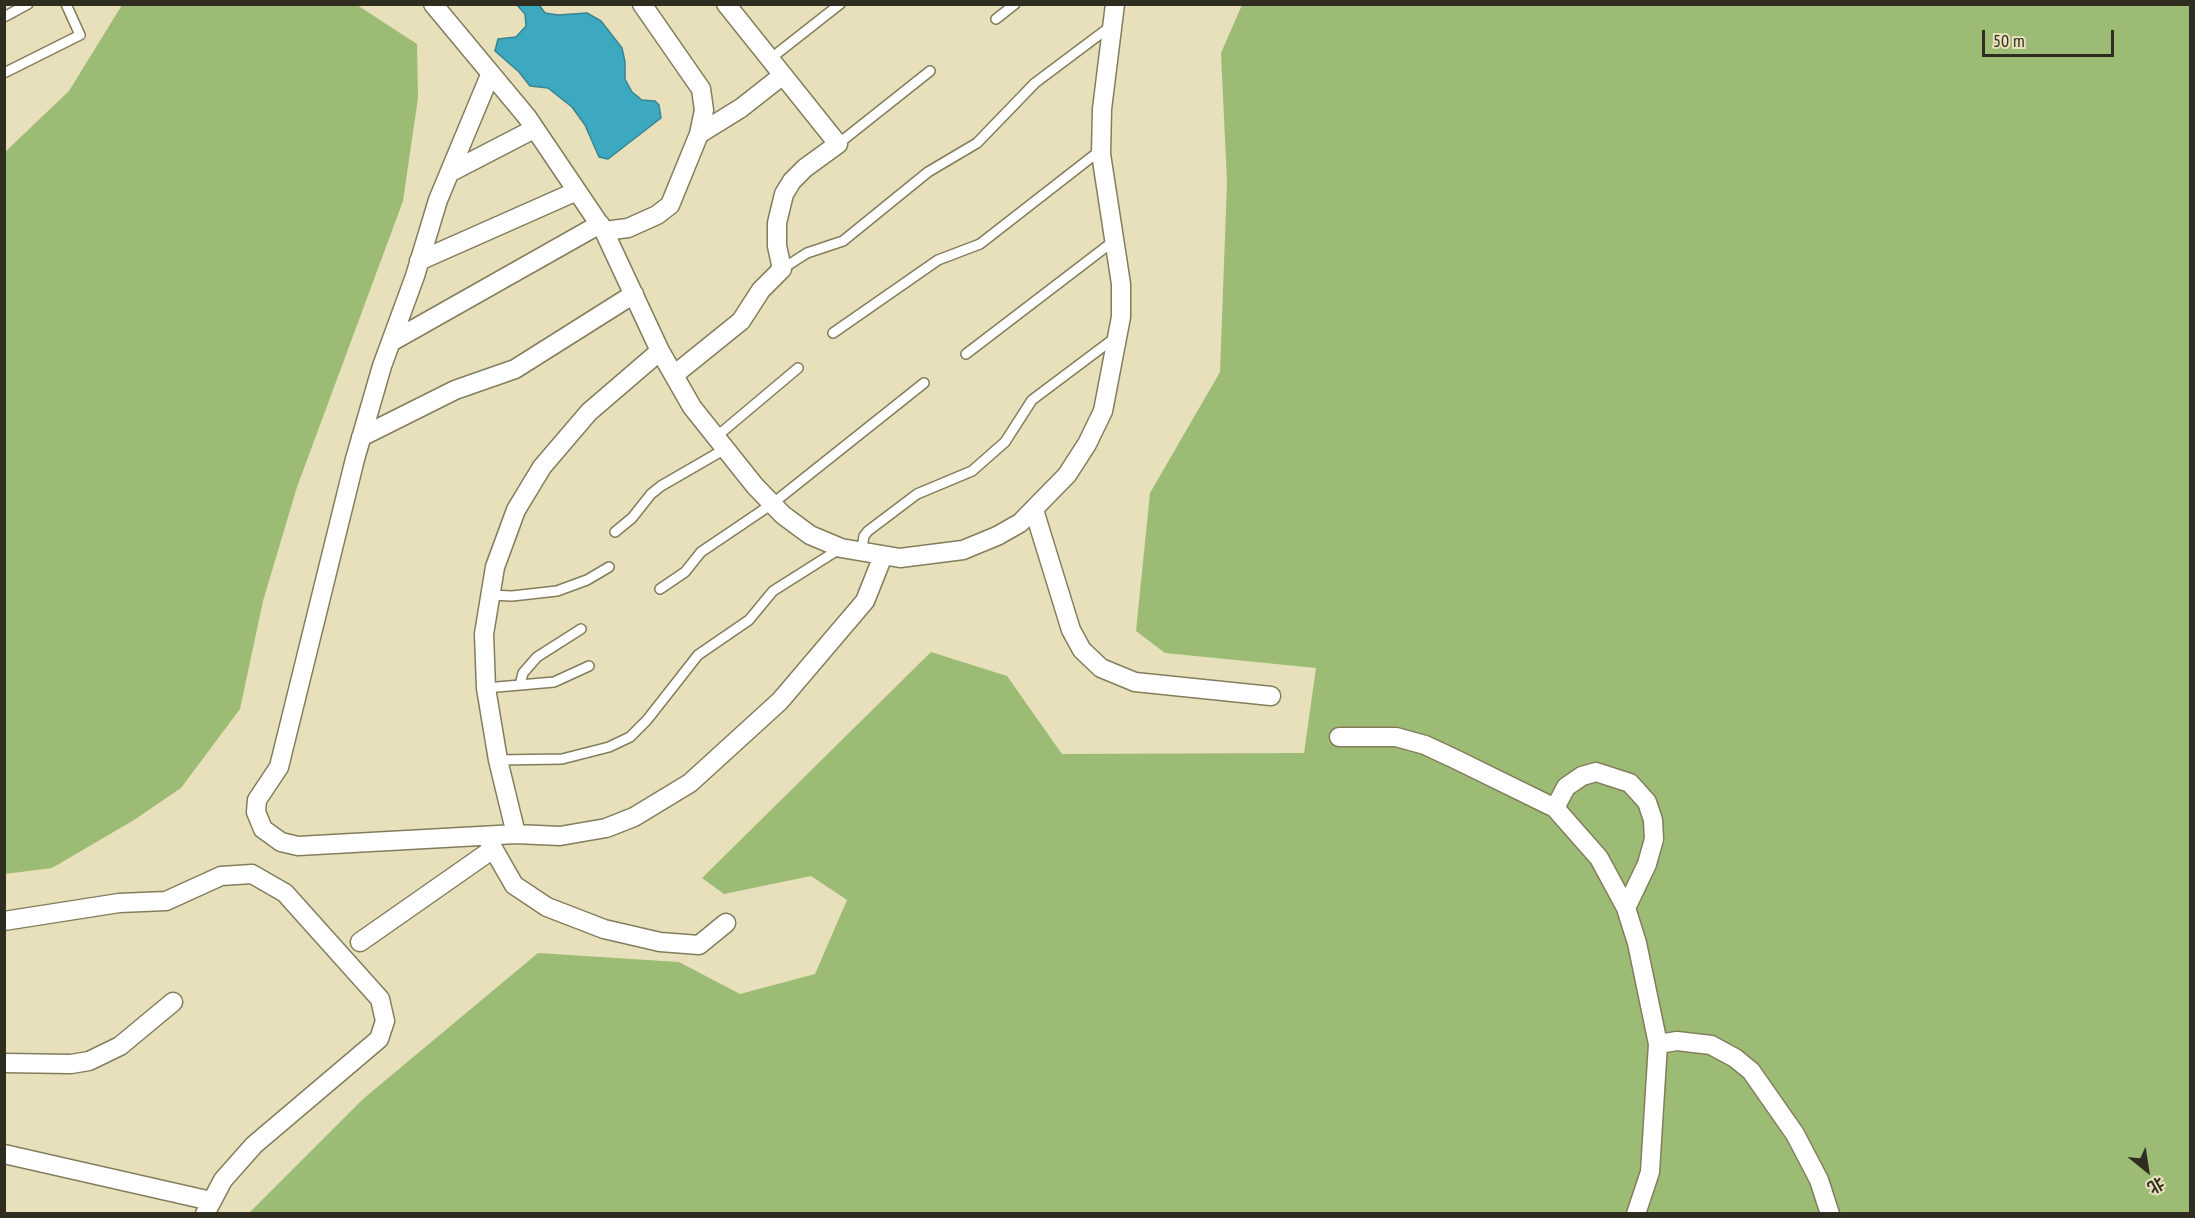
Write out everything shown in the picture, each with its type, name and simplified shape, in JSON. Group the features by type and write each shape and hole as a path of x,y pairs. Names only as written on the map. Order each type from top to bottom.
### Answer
{"street":[{"path":"433,4 534,129 602,227 660,351 692,407 772,504 810,535 841,548 900,558 963,550 997,536 1020,522 1066,475 1087,444 1103,411 1118,335 1121,284 1102,149 1102,108 1115,4"},
{"path":"391,342 602,227 628,228 657,216 670,205 699,134 704,110 701,89 642,4"},
{"path":"674,375 741,321 760,290 782,269 777,246 777,223 784,194 792,181 805,168 837,144 729,6"},
{"path":"490,75 438,200 391,342 361,437 279,767 256,800 258,821 273,837 298,846 490,843"},
{"path":"699,134 741,108 783,75"},
{"path":"451,172 534,129"},
{"path":"419,261 577,191"},
{"path":"361,437 454,390 515,369 634,294"},
{"path":"516,834 498,760 486,688 484,634 495,567 516,510 542,468 589,412 660,351"},
{"path":"1034,510 1071,630 1082,650 1101,668 1135,682 1271,696"},
{"path":"360,942 490,843 516,834 560,836 606,828 652,809 690,783 741,738 814,663 865,601 883,556"},
{"path":"1339,737 1396,737 1425,744 1555,808 1599,858 1626,908 1637,942 1658,1044 1650,1172 1636,1214"},
{"path":"1555,808 1566,787 1582,776 1596,772 1630,783 1647,802 1653,820 1654,839 1647,864 1626,908"},
{"path":"490,843 514,885 548,907 604,929 660,942 699,945 726,923"},
{"path":"4,921 119,903 166,901 221,876 252,874 285,893 373,989 384,1010 386,1021 379,1039 254,1145 223,1179 208,1208 4,1154"},
{"path":"4,1064 71,1064 97,1058 120,1046 173,1002"},
{"path":"1658,1044 1677,1041 1711,1045 1735,1058 1751,1071 1795,1134 1819,1180 1830,1214"}],"lane":[{"path":"4,17 28,4"},
{"path":"4,73 80,35 66,4"},
{"path":"770,59 840,4"},
{"path":"996,19 1015,4"},
{"path":"782,269 807,253 843,241 928,172 977,143 1028,90 1111,26"},
{"path":"837,144 930,71"},
{"path":"833,333 938,260 980,244 1102,149"},
{"path":"966,354 1114,240"},
{"path":"861,553 864,536 868,531 917,494 972,471 1011,435 1032,400 1118,335"},
{"path":"615,531 632,518 651,494 721,443 798,368"},
{"path":"660,589 685,572 701,552 772,504 924,383"},
{"path":"498,760 562,759 609,747 630,737 698,655 749,620 773,591 841,548"},
{"path":"489,595 528,595 557,591 587,580 609,567"},
{"path":"520,685 523,673 537,657 581,629"},
{"path":"486,688 554,682 589,666"}],"green space":[{"path":"122,5 357,5 417,44 418,98 403,201 297,487 263,601 240,709 181,788 134,820 52,868 5,874 5,152 69,91"},
{"path":"1242,5 2190,5 2190,1213 248,1214 363,1099 538,953 679,962 740,994 815,974 847,900 811,876 724,894 702,878 931,652 1007,676 1062,754 1304,753 1316,668 1165,653 1136,631 1150,493 1220,372 1227,182 1221,53"}],"water":[{"path":"517,5 539,5 545,13 558,15 587,13 601,21 622,48 625,79 632,92 642,100 655,101 659,105 661,118 608,159 599,157 585,125 572,107 548,88 530,86 519,72 495,51 498,39 516,37 526,26 525,14"}]}
